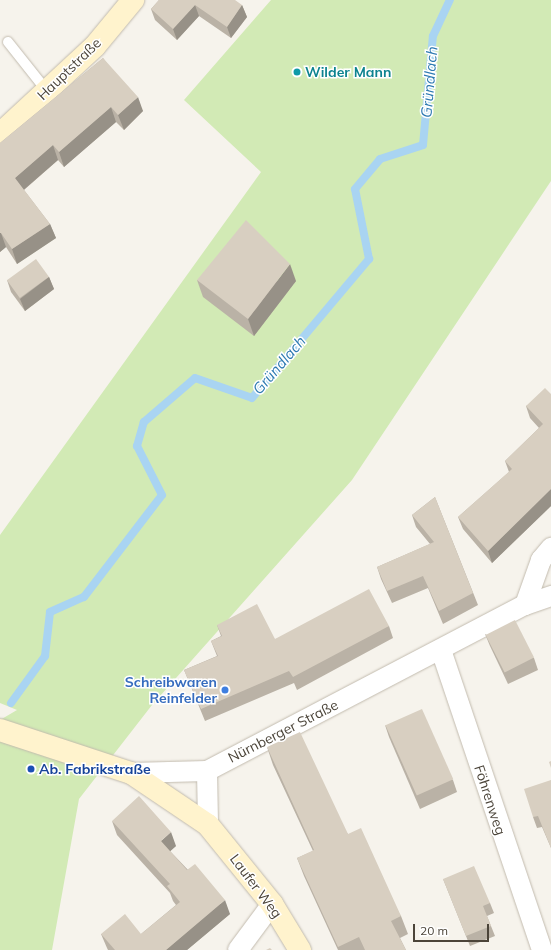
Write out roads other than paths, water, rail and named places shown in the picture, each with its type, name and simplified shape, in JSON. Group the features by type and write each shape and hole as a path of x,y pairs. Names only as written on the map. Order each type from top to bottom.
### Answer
{"street":[{"name":"Hauptstraße","path":"0,134 95,46 133,0"},
{"path":"525,605 541,560 551,548"},
{"name":"Nürnberger Straße","path":"0,730 131,773 207,770 441,650 525,605 551,596"},
{"name":"Föhrenweg","path":"441,650 542,950"},
{"path":"207,770 208,825"},
{"name":"Laufer Weg","path":"131,773 208,825 272,904 300,950"},
{"path":"238,950 272,904"}],"lane":[{"path":"8,42 48,91"}],"waterway":[{"name":"Gründlach","path":"11,703 45,656 50,612 84,597 162,495 137,446 144,422 195,378 252,398 369,259 355,189 380,159 423,145 433,36 450,0"}],"place":[{"name":"Wilder Mann","path":"297,72"},
{"name":"Schreibwaren Reinfelder","path":"225,690"},
{"name":"Ab. Fabrikstraße","path":"31,769"}]}
